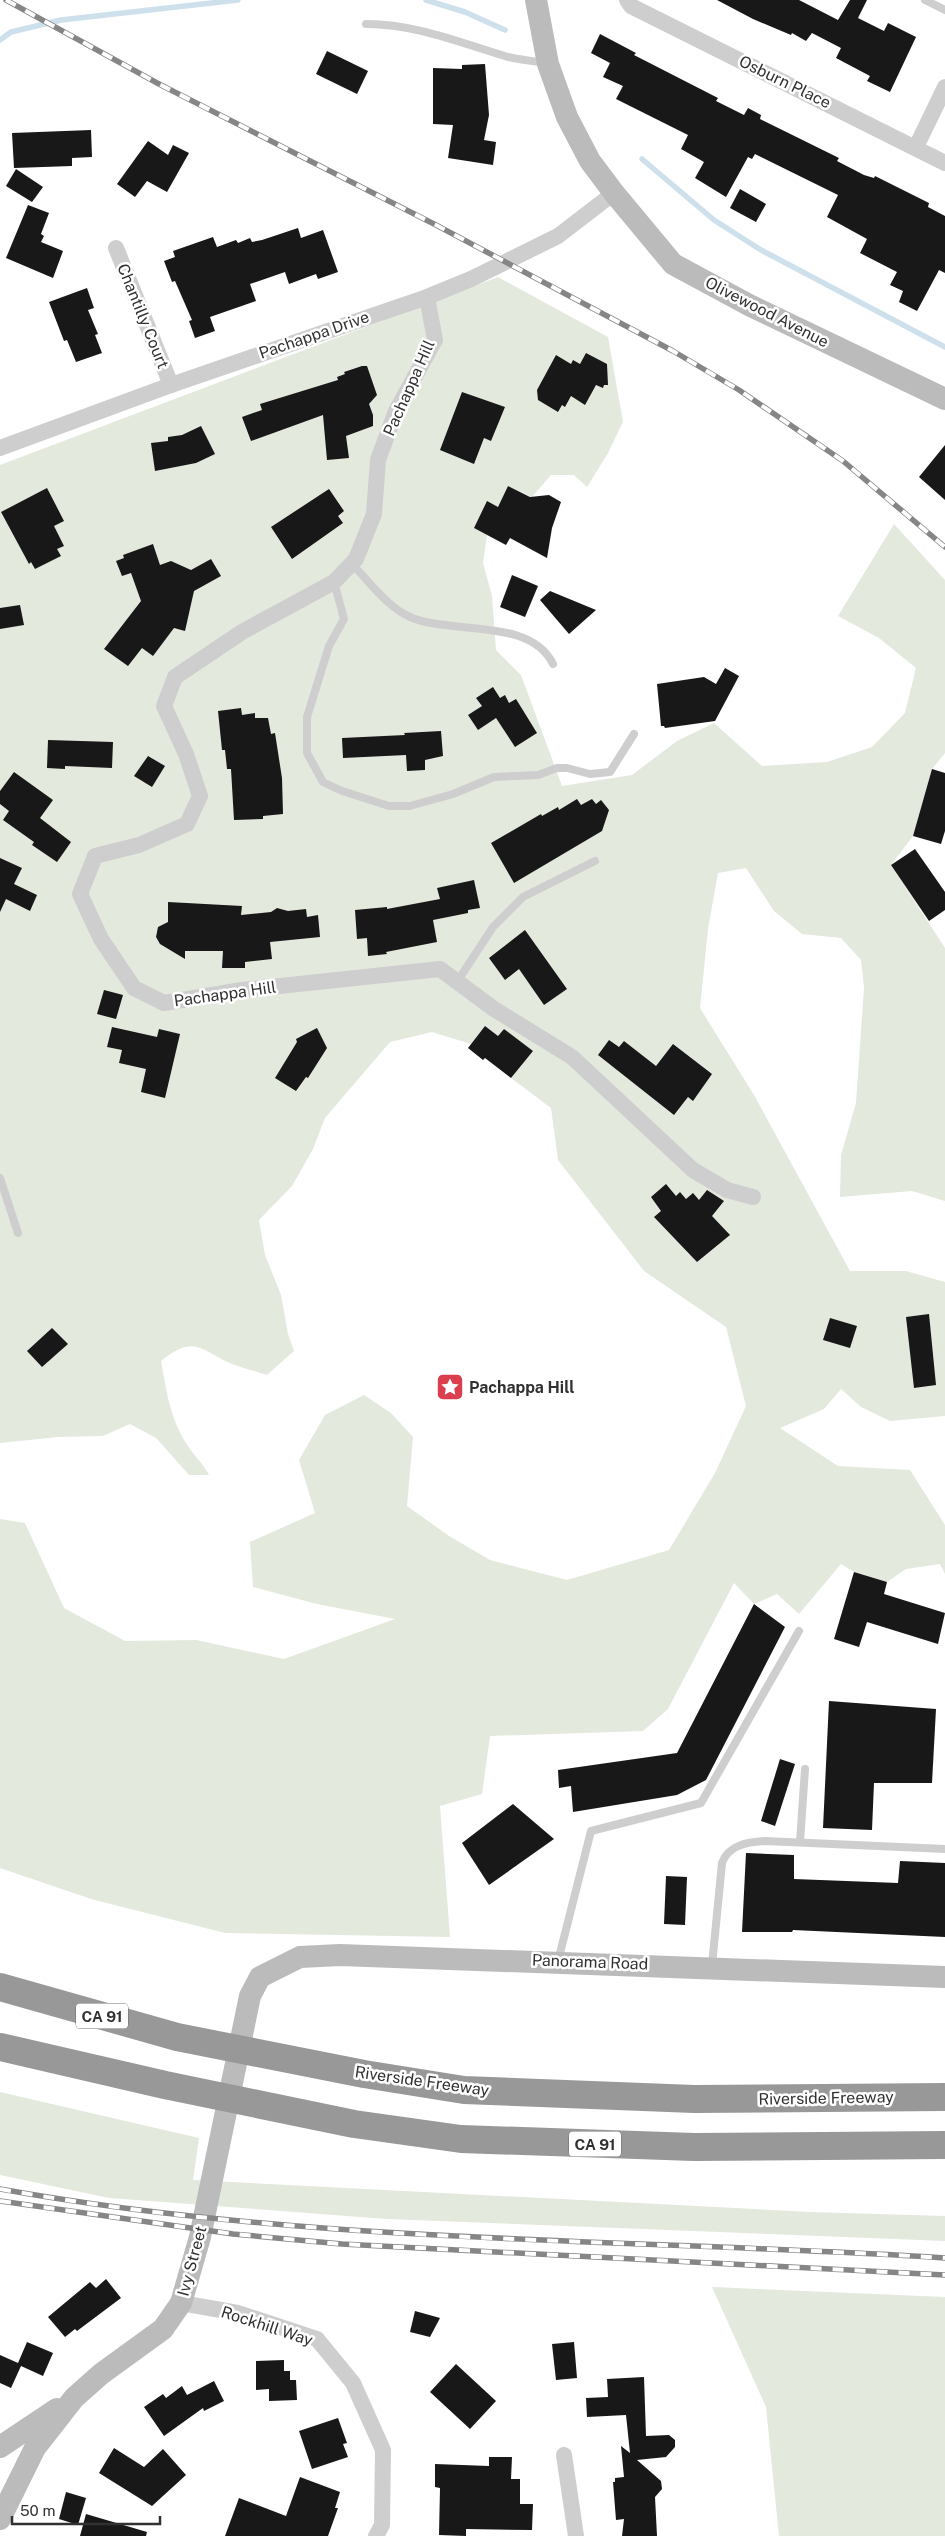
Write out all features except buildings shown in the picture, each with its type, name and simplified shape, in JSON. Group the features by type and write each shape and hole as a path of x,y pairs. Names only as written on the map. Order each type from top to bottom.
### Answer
{"highway":[{"name":"Riverside Freeway","path":"0,1987 177,2037 364,2074 464,2090 694,2099 945,2097"},
{"name":"CA 91","path":"0,2047 165,2085 354,2124 461,2139 694,2147 945,2145"}],"street":[{"name":"Olivewood Avenue","path":"536,0 548,64 572,126 590,161 614,193 674,264 749,305 945,399"},
{"name":"Osburn Place","path":"627,0 631,6 945,162"},
{"path":"916,147 945,87"},
{"name":"Pachappa Drive","path":"0,448 171,385 471,279 558,236 614,193"},
{"name":"Chantilly Court","path":"116,248 171,385"},
{"name":"Pachappa Hill","path":"427,296 435,340 396,411 378,460 374,514 356,559 334,582 242,632 175,677 164,706 186,754 200,796 187,824 139,845 95,856 80,894 101,939 134,988 164,1003 242,990 440,969 494,1009 572,1056 693,1170 727,1190 754,1198"},
{"name":"Panorama Road","path":"250,1996 260,1977 300,1957 340,1955 558,1961 945,1977"},
{"name":"Ivy Street","path":"0,2519 5,2494 35,2448 74,2398 101,2374 163,2329 181,2303 200,2238 250,1996"},
{"name":"Rockhill Way","path":"181,2303 238,2313 317,2339 353,2383 383,2450 382,2525 376,2536"},
{"path":"0,2447 74,2398"},
{"path":"564,2454 576,2536"}],"lane":[{"path":"925,0 945,10"},
{"path":"366,24 383,24 416,30 508,57 548,64"},
{"path":"351,563 400,612 412,618 462,628 495,630 538,644 553,664"},
{"path":"334,582 344,619 329,646 307,717 307,753 323,782 389,806 410,806 454,794 494,778 538,775 562,768 590,774 610,772 634,734"},
{"path":"457,982 493,928 523,896 595,861"},
{"path":"0,1178 18,1233"},
{"path":"558,1961 591,1831 701,1803 799,1631"},
{"path":"800,1842 805,1769"},
{"path":"711,1967 724,1856 728,1852 745,1844 765,1841 945,1849"}],"shaded area":[{"path":"498,277 608,337 623,422 608,453 587,487 574,475 551,475 532,497 508,486 498,507 487,502 474,528 487,535 483,563 492,596 496,650 521,675 562,786 632,775 677,741 714,723 762,766 827,762 872,747 905,713 916,668 879,638 838,616 894,524 945,580 945,753 932,769 913,836 891,865 945,948 945,1201 912,1191 840,1197 841,1155 856,1103 864,988 861,960 841,938 802,934 774,911 746,868 718,873 708,929 700,1008 754,1095 850,1271 906,1271 945,1282 945,1416 890,1421 861,1407 841,1389 824,1409 780,1428 838,1466 910,1470 945,1525 945,1574 940,1564 906,1569 887,1582 854,1572 841,1564 799,1614 777,1594 754,1604 734,1583 668,1709 643,1731 490,1736 482,1794 440,1806 450,1937 225,1933 91,1899 0,1868 0,1519 25,1523 64,1608 125,1641 196,1640 284,1659 395,1619 317,1604 253,1587 250,1542 315,1513 299,1460 325,1415 364,1395 391,1413 413,1437 407,1506 449,1536 490,1560 567,1580 669,1550 715,1473 746,1406 726,1327 644,1271 558,1160 551,1108 511,1078 532,1051 504,1029 498,1036 485,1026 471,1044 432,1032 390,1042 325,1118 313,1149 292,1186 259,1220 265,1255 281,1295 288,1334 294,1351 267,1375 232,1364 197,1347 190,1346 182,1348 161,1361 169,1403 176,1424 189,1447 209,1475 189,1475 156,1438 130,1424 103,1436 58,1437 0,1443 0,465"},
{"path":"0,2092 199,2138 193,2180 810,2212 945,2216 945,2241 387,2219 109,2198 0,2175"},
{"path":"712,2287 945,2297 945,2536 779,2536 766,2407"}],"waterway":[{"path":"0,40 11,32 61,20 238,0"},
{"path":"426,0 465,12 505,30"},
{"path":"642,159 714,220 761,250 945,347"}],"railway":[{"path":"6,0 159,84 436,225 673,351 739,390 843,461 945,547"},
{"path":"0,2189 117,2207 235,2221 353,2230 945,2258"},
{"path":"0,2201 233,2234 342,2244 945,2275"}],"place":[{"name":"Pachappa Hill","path":"450,1387"}]}
